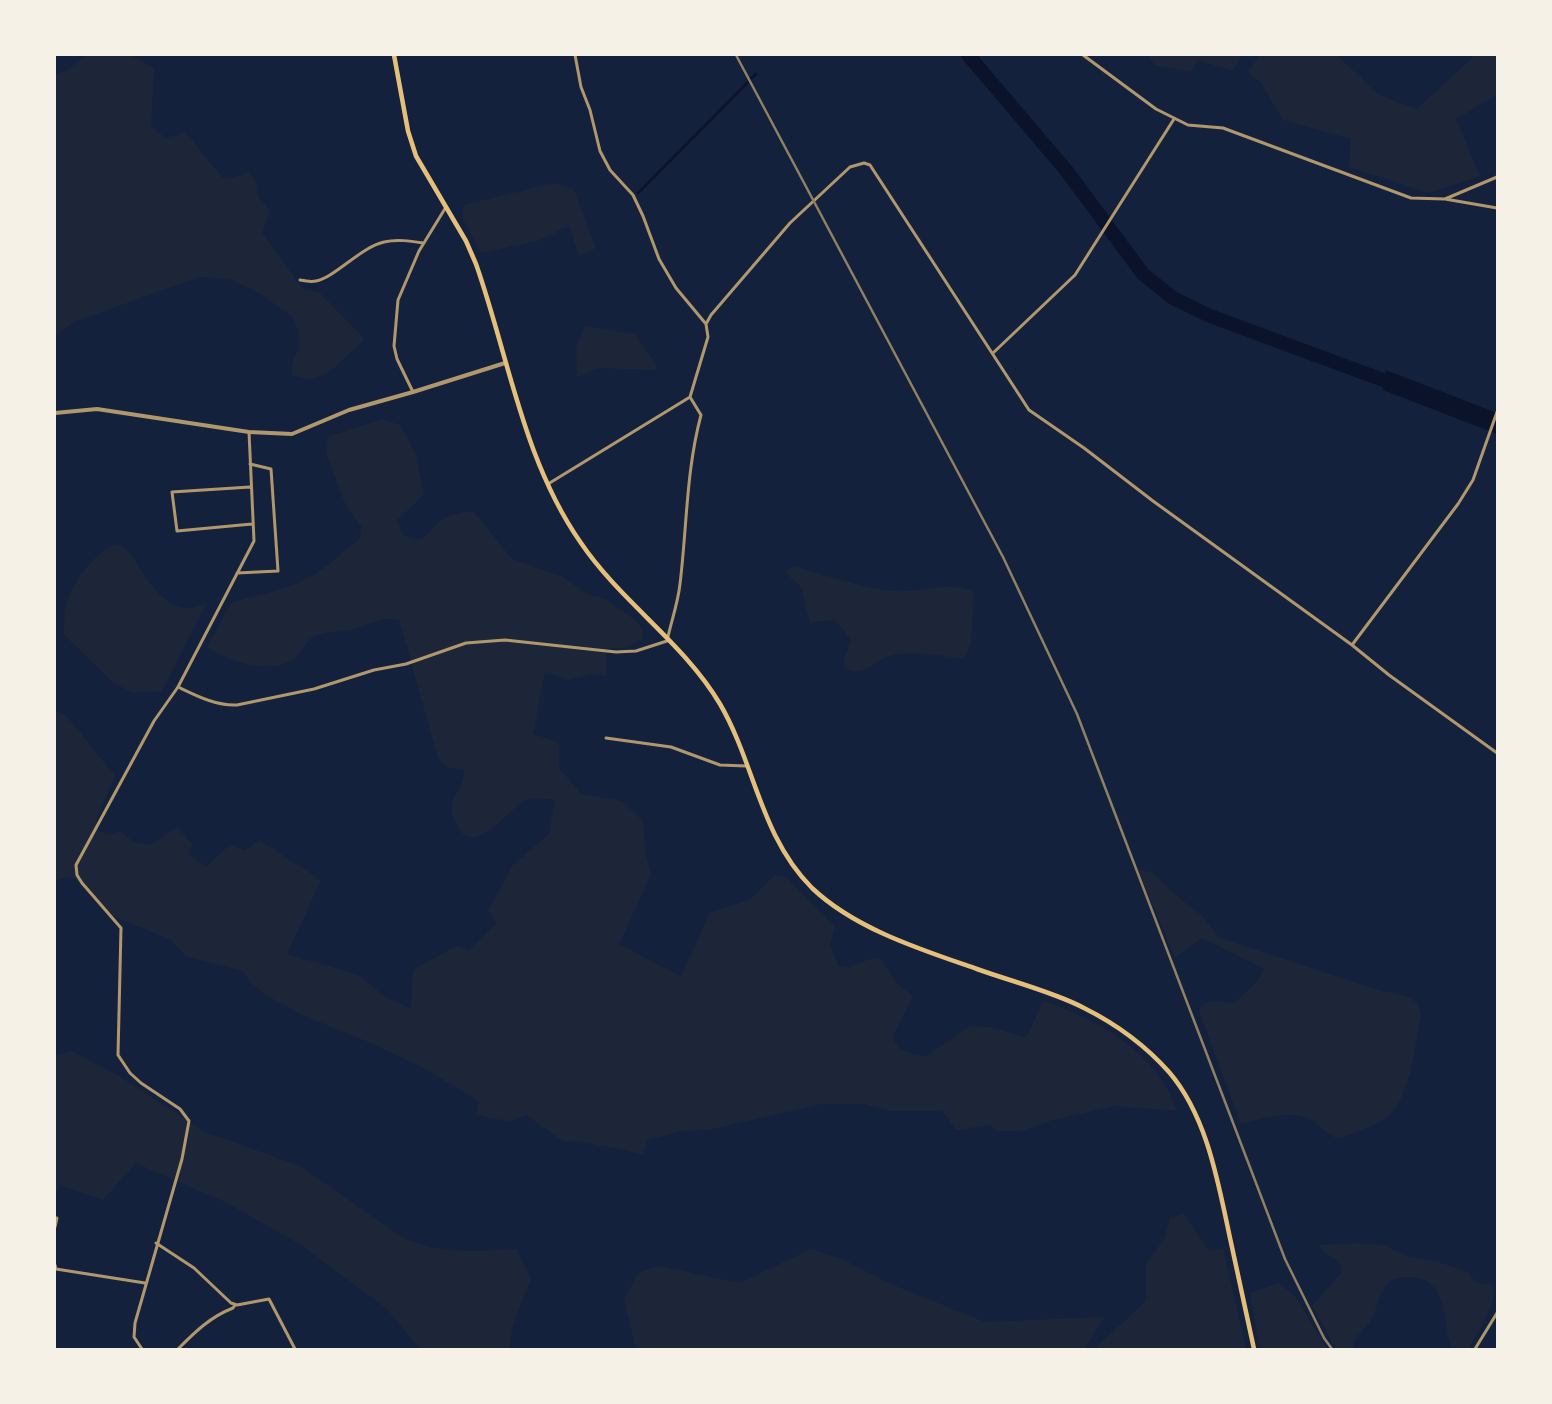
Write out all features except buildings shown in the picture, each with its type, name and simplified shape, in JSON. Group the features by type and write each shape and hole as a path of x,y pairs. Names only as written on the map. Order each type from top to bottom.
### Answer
{"main road":[{"path":"394,55 408,132 416,156 476,264 530,444 557,506 600,570 667,640 691,662 722,707 776,838 791,863 813,889 839,908 909,946 1082,1006 1135,1039 1170,1074 1192,1111 1215,1171 1254,1349"}],"street":[{"path":"548,484 690,397 708,337 706,324 676,288 659,259 643,216 633,196 610,170 600,151 590,110 581,88 575,55"},
{"path":"1083,55 1174,119 1188,125 1223,128 1411,198 1445,199 1497,208"},
{"path":"993,353 1075,275 1121,206 1174,119"},
{"path":"706,324 710,315 790,223 850,167 864,163 870,165 1029,410 1084,448 1153,502 1352,645 1389,675 1497,753"},
{"path":"1445,199 1497,177"},
{"path":"413,392 397,359 395,336 398,300 423,243 446,207"},
{"path":"300,280 315,282 322,280 356,256 385,241 402,240 423,243"},
{"path":"55,413 97,409 249,432 292,434 349,410 505,363"},
{"path":"178,687 213,702 226,706 238,706 314,689 374,670 406,664 466,643 505,640 616,652 636,651 667,640 680,585 687,497 695,437 701,415 690,397"},
{"path":"1352,645 1458,504 1473,480 1497,412"},
{"path":"142,1349 134,1338 134,1332 156,1243 182,1159 189,1120 180,1109 141,1083 127,1069 118,1055 121,928 77,875 76,865 154,721 178,687 254,541 250,487 249,432"},
{"path":"237,573 278,571 271,469 250,464"},
{"path":"250,487 172,492 176,531 252,524"},
{"path":"606,738 671,747 720,765 746,766"},
{"path":"55,1218 57,1218 55,1227"},
{"path":"156,1243 194,1268 235,1304"},
{"path":"55,1265 56,1269 145,1283"},
{"path":"178,1349 200,1327 219,1314 233,1308 235,1304 270,1299 295,1349"},
{"path":"1475,1349 1497,1313"}],"shaded area":[{"path":"87,55 131,55 154,68 151,127 166,138 185,132 222,177 228,179 249,172 256,182 260,199 270,212 262,233 303,289 319,292 365,339 334,368 310,380 292,375 292,364 299,347 298,330 293,317 261,294 230,279 200,277 74,322 55,336 55,74 67,70"},
{"path":"1148,55 1242,55 1233,71 1198,60 1191,72 1155,65"},
{"path":"1260,55 1337,55 1379,95 1417,109 1475,55 1497,55 1497,95 1456,119 1480,176 1430,193 1349,167 1351,139 1283,120 1261,83 1248,72"},
{"path":"553,183 574,189 596,248 579,256 570,228 564,228 538,241 481,253 462,217 464,205"},
{"path":"585,326 635,334 655,363 657,370 600,368 577,377 576,348"},
{"path":"1386,370 1497,413 1497,434 1383,390"},
{"path":"382,419 400,425 415,452 424,495 397,520 403,535 411,538 422,538 445,518 473,511 512,559 561,576 589,595 606,599 639,623 643,633 642,639 625,648 606,648 607,676 592,674 568,680 545,671 533,734 559,742 559,768 581,794 622,801 643,821 646,854 651,875 619,944 681,976 710,912 749,900 775,875 786,877 835,927 830,944 838,966 849,967 876,957 881,959 897,984 913,996 893,1036 895,1043 904,1051 927,1056 970,1026 989,1027 1024,1037 1028,1034 1043,1001 1085,1018 1124,1041 1141,1055 1156,1072 1168,1090 1177,1111 1115,1106 1056,1119 1021,1131 996,1131 990,1125 956,1130 946,1115 940,1111 890,1111 865,1104 822,1104 707,1130 682,1131 647,1140 643,1155 576,1141 564,1142 526,1115 511,1122 476,1115 479,1103 427,1070 371,1043 304,1016 266,995 250,982 243,971 187,957 171,940 108,914 75,879 69,877 55,881 55,711 65,714 115,776 96,820 98,831 109,835 119,831 134,842 150,845 177,827 193,844 188,854 206,866 231,844 244,851 259,840 321,880 287,954 359,975 385,997 411,1008 413,971 417,967 457,946 469,950 497,923 488,911 513,865 549,834 555,800 528,799 482,834 473,837 465,836 455,820 452,809 454,798 464,776 464,770 447,767 438,758 399,620 384,619 355,629 317,635 310,639 300,654 294,659 285,664 274,666 250,665 238,662 207,647 231,603 280,589 308,578 329,564 360,538 362,527 346,506 326,452 329,436"},
{"path":"117,544 131,555 159,594 172,604 179,607 192,608 206,604 162,691 133,693 114,683 64,635 67,601 71,591 91,562 108,548"},
{"path":"794,566 882,590 910,591 943,587 967,589 974,593 971,642 967,653 964,658 959,659 925,654 897,654 867,668 856,671 850,670 844,666 844,663 851,639 835,620 810,622 801,587 788,575 786,570"},
{"path":"1138,870 1152,872 1177,896 1201,915 1220,938 1368,987 1412,998 1419,1006 1421,1015 1414,1056 1406,1086 1393,1111 1380,1122 1339,1139 1332,1136 1313,1121 1296,1115 1268,1117 1241,1124 1199,1011 1201,1006 1212,1001 1234,1003 1258,981 1264,969 1202,938 1175,958"},
{"path":"72,1051 119,1076 205,1132 300,1166 402,1237 415,1243 443,1249 472,1251 516,1249 531,1279 513,1324 509,1349 420,1349 386,1308 301,1245 229,1204 136,1163 103,1200 61,1186 55,1194 55,1055"},
{"path":"1183,1213 1209,1251 1223,1248 1246,1349 1094,1349 1146,1301 1146,1264 1165,1238 1170,1218"},
{"path":"1359,1243 1382,1245 1410,1257 1438,1262 1468,1272 1480,1284 1492,1284 1494,1290 1490,1307 1468,1349 1451,1347 1442,1303 1432,1285 1423,1279 1402,1277 1389,1282 1382,1291 1375,1312 1367,1326 1354,1340 1354,1349 1336,1349 1312,1306 1342,1272 1339,1263 1318,1245"},
{"path":"811,1249 844,1260 893,1285 985,1322 1104,1317 1085,1349 636,1349 624,1300 638,1273 659,1266 740,1283"},
{"path":"1279,1283 1296,1297 1327,1349 1260,1349 1250,1293"}],"waterway":[{"path":"968,55 1066,170 1143,274 1173,298 1210,316 1402,387"},
{"path":"638,193 756,74"}],"railway":[{"path":"736,55 1003,557 1077,714 1285,1259 1324,1338 1332,1349"}]}
